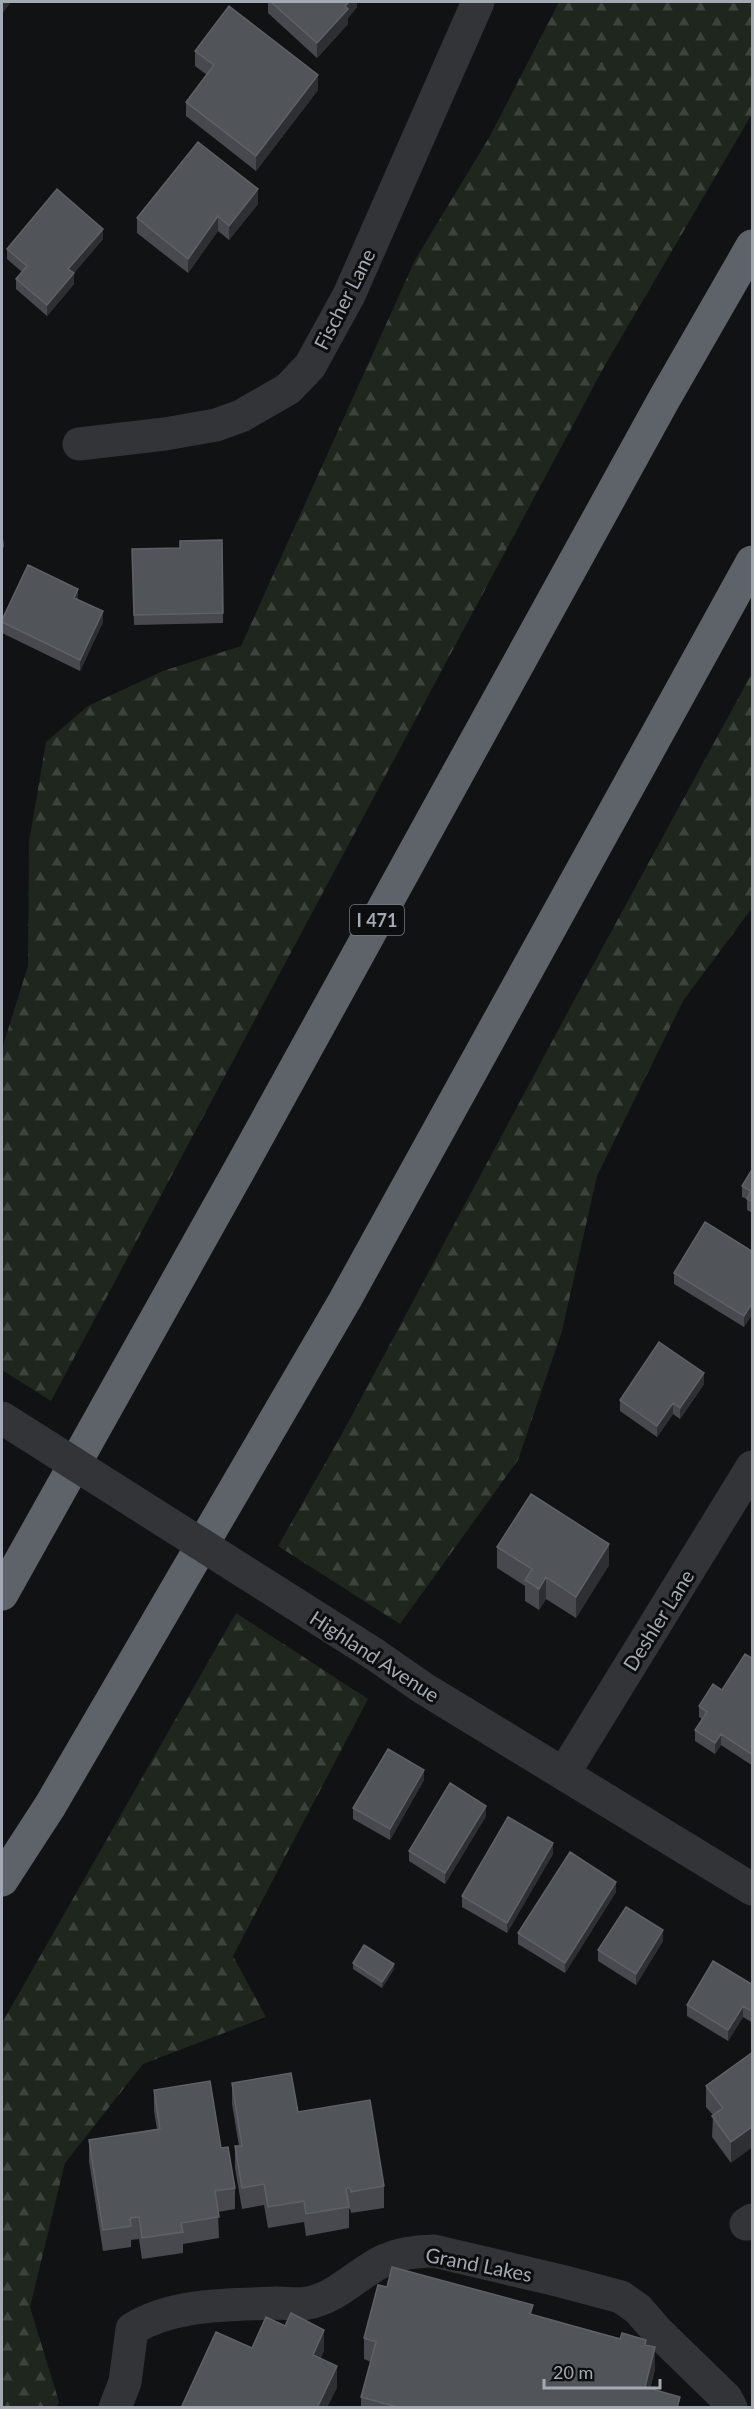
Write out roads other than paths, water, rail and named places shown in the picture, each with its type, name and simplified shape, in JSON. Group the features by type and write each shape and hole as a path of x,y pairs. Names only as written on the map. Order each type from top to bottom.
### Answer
{"highway":[{"name":"I 471","path":"2,1594 243,1165 663,401 753,246"},
{"path":"2,1880 50,1806 345,1300 753,562"}],"street":[{"name":"Fischer Lane","path":"79,444 165,434 216,425 241,416 288,389 310,366 349,295 478,2"},
{"name":"Highland Avenue","path":"2,1418 374,1654 423,1688 753,1889"},
{"name":"Deshler Lane","path":"564,1773 753,1467"},
{"name":"Grand Lakes","path":"115,2408 125,2382 132,2329 141,2324 162,2315 217,2305 309,2303 338,2290 385,2260 414,2251 434,2251 621,2297 638,2309 657,2331 726,2398 731,2408"}]}
